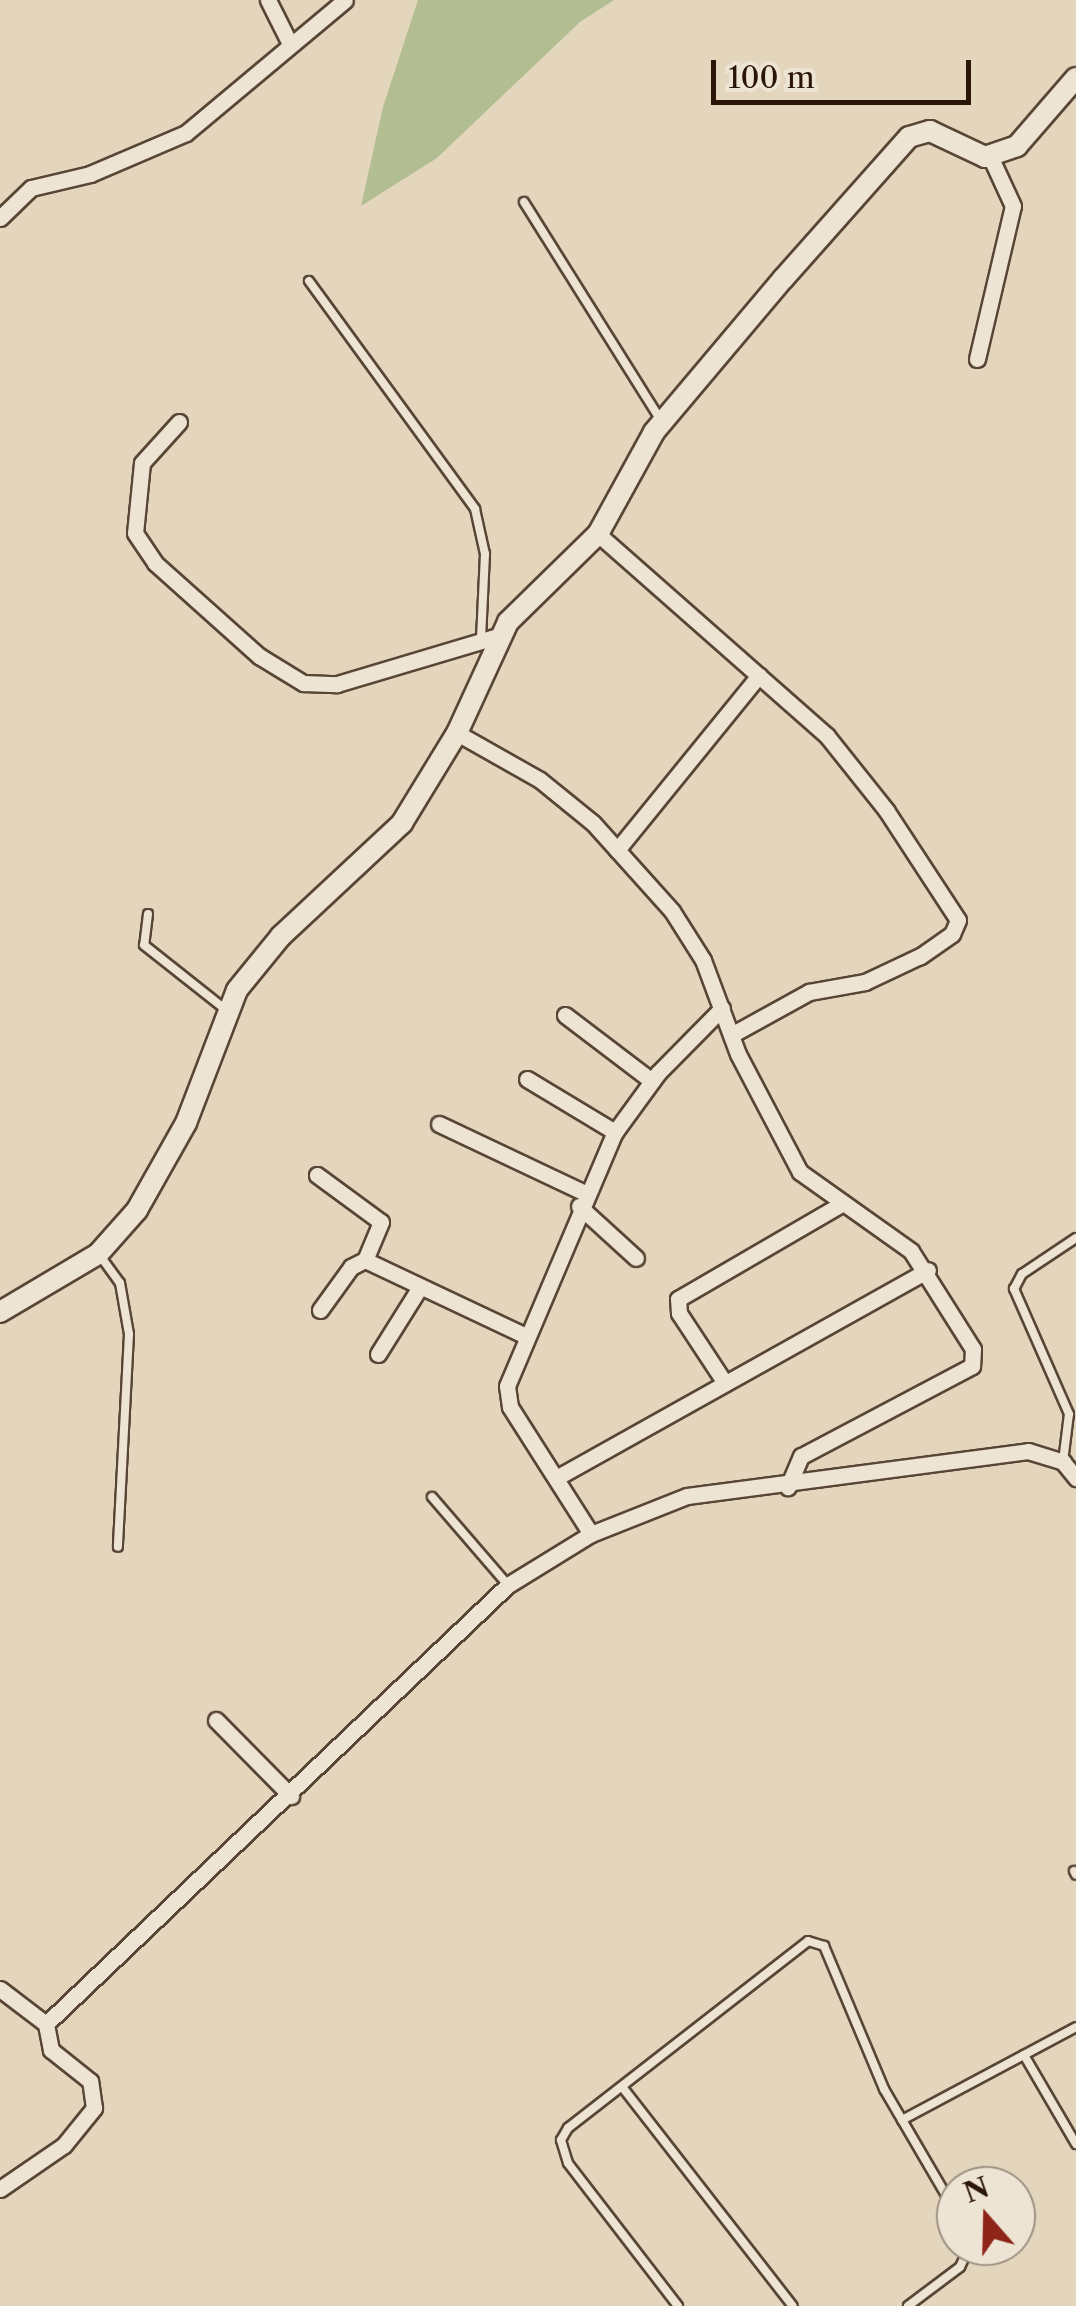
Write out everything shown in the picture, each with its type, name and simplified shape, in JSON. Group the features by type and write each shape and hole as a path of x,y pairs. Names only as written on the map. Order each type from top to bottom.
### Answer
{"street":[{"path":"268,0 289,42"},
{"path":"0,218 31,188 90,174 186,133 289,42 345,0"},
{"path":"990,156 1017,146 1076,78"},
{"path":"0,1312 98,1254 137,1210 169,1156 226,1010 282,936 402,823 457,732 491,638 598,534 662,422 909,137 930,131 990,156 1013,206 976,358"},
{"path":"179,422 142,463 135,532 166,574 259,656 304,682 337,684 491,638"},
{"path":"598,534 759,675 850,762 958,920 952,934 920,956 865,982 809,992 731,1035"},
{"path":"618,850 759,675"},
{"path":"457,732 540,780 618,850 694,942 731,1035 800,1172 928,1270 975,1362 811,1449 794,1466 788,1487"},
{"path":"592,1534 507,1398 526,1336 582,1200 615,1132 652,1081 722,1008"},
{"path":"565,1015 652,1081"},
{"path":"528,1079 615,1132"},
{"path":"439,1124 582,1200 636,1258"},
{"path":"318,1176 381,1222 383,1232 365,1260 352,1267 320,1310"},
{"path":"725,1383 679,1314 678,1299 843,1202"},
{"path":"365,1260 526,1336"},
{"path":"556,1478 928,1270"},
{"path":"378,1354 420,1286"},
{"path":"46,2024 508,1585 592,1534 659,1503 1028,1451 1062,1462 1076,1478"},
{"path":"216,1720 290,1796"},
{"path":"0,1989 46,2024 51,2050 90,2081 94,2108 64,2145 0,2189"}],"lane":[{"path":"524,202 662,422"},
{"path":"309,281 476,509 485,554 491,638"},
{"path":"148,914 144,946 226,1010"},
{"path":"1062,1462 1069,1414 1014,1289 1022,1274 1076,1238"},
{"path":"98,1254 120,1283 129,1334 118,1547"},
{"path":"432,1497 508,1585"},
{"path":"678,2306 562,2153 568,2128 815,1939 902,2120 936,2178"},
{"path":"902,2120 1076,2027"},
{"path":"1024,2055 1076,2144"},
{"path":"623,2088 794,2306"},
{"path":"908,2306 960,2266"}],"green space":[{"path":"418,0 614,0 580,22 437,158 361,206 383,107"}]}
